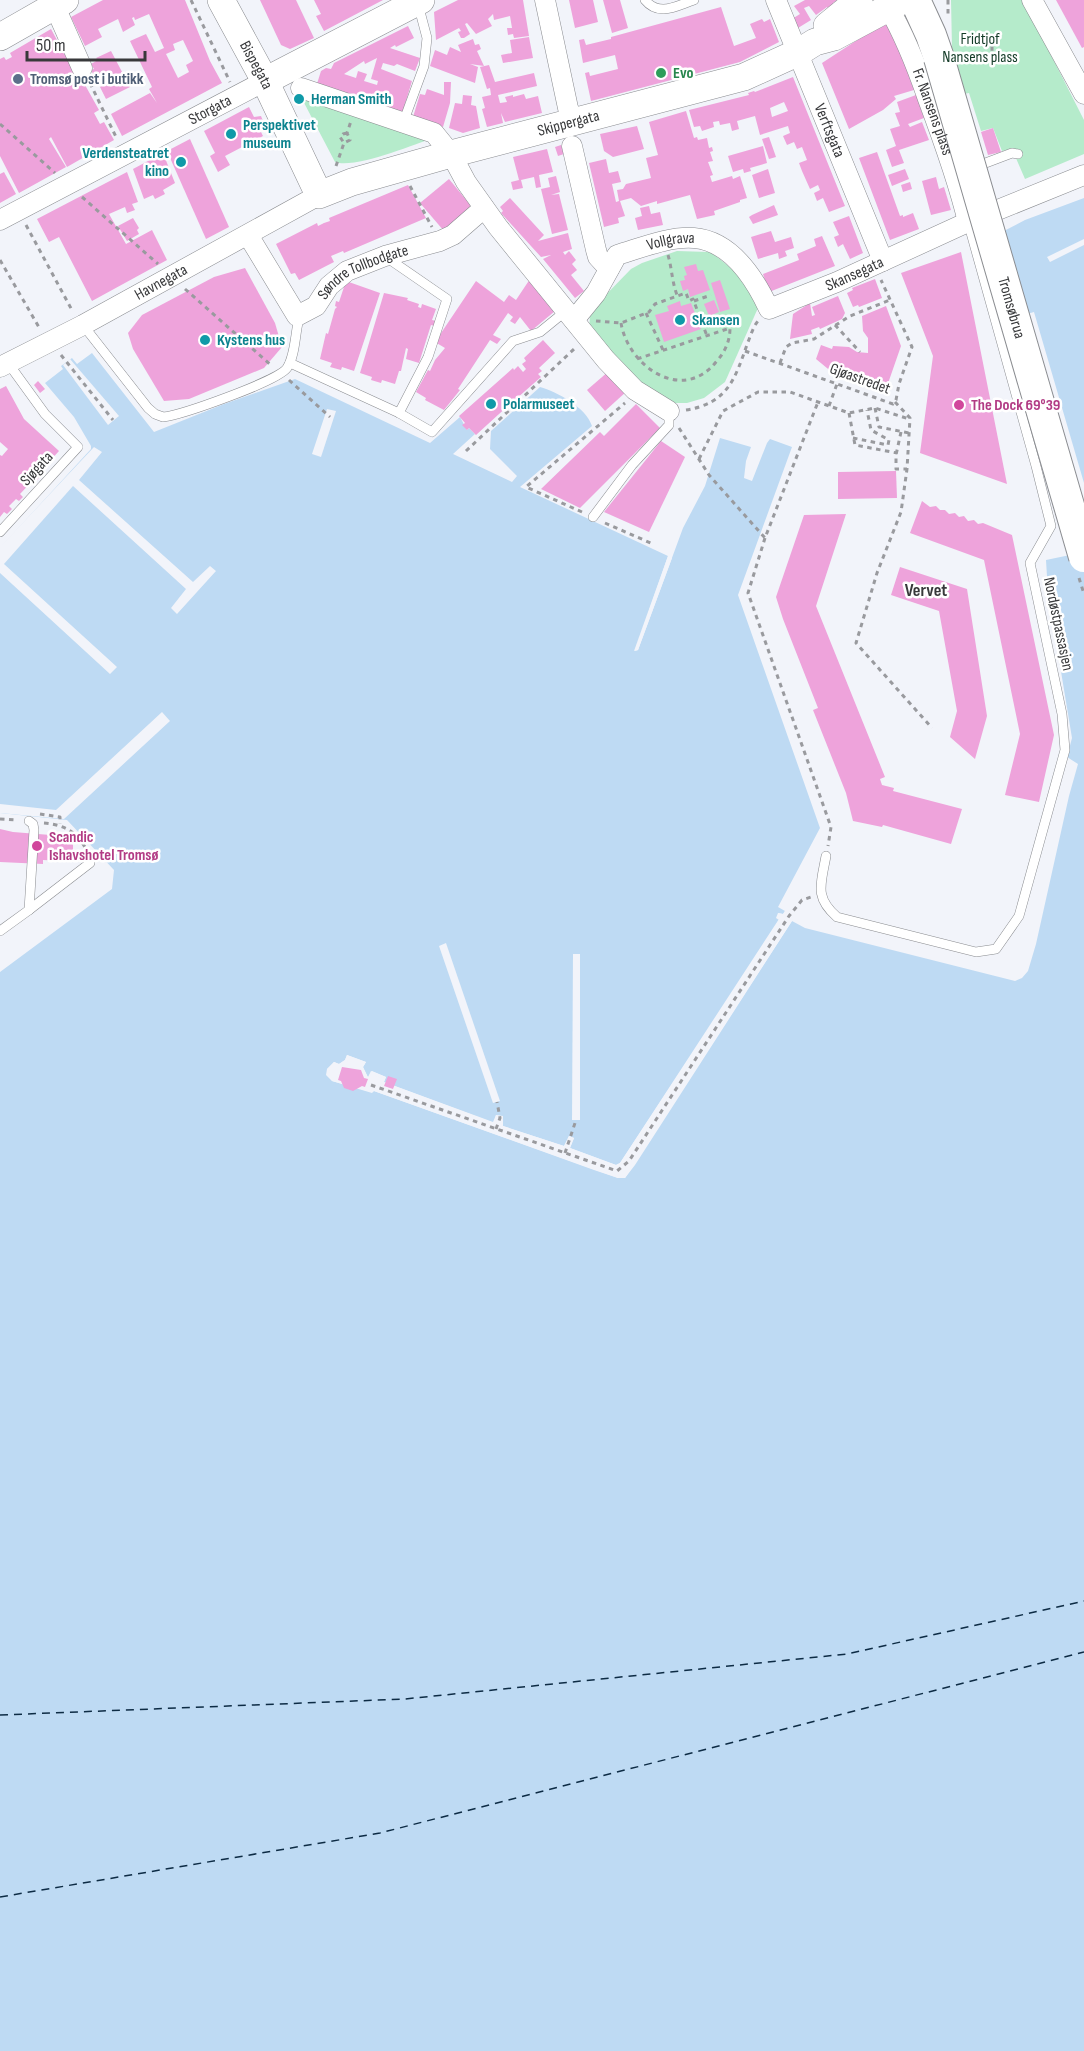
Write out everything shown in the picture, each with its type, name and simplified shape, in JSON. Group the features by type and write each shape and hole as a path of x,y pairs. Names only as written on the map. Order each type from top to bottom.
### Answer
{"main road":[{"name":"Tromsøbrua","path":"902,2 931,35 939,58 1084,557"}],"street":[{"name":"Bispegata","path":"221,0 254,86 319,195"},
{"path":"545,0 596,250 598,257 609,269"},
{"name":"Verftsgata","path":"776,0 790,37 807,47 879,263"},
{"name":"Skippergata","path":"807,47 828,25 859,0"},
{"path":"1032,0 1084,94"},
{"name":"Storgata","path":"0,220 419,1"},
{"path":"0,37 58,2 82,68"},
{"name":"Skippergata","path":"319,195 352,182 452,154 573,135 744,78 807,47 834,37 902,2"},
{"name":"Fr. Nansens plass","path":"902,2 901,28 941,134 968,222"},
{"path":"300,88 434,133 452,154 466,182 484,208 587,337 638,392 669,411"},
{"name":"Skansegata","path":"769,309 879,263 968,222 1084,175"},
{"name":"Havnegata","path":"4,365 46,336 248,235 319,195"},
{"name":"Søndre Tollbodgate","path":"297,316 316,306 329,286 347,272 385,256 440,241 453,235 484,208"},
{"path":"248,235 297,316"},
{"name":"Vollgrava","path":"570,315 596,293 617,255 694,238 711,241 728,252 752,278 769,309"}],"lane":[{"path":"645,0 654,8 663,10 694,0"},
{"path":"403,123 424,66 427,38 419,1"},
{"path":"954,175 1012,153 1018,154"},
{"name":"Nordøstpassasjen","path":"821,893 825,907 837,917 976,952 996,949 1019,916 1065,750 1062,714 1030,563 1051,526 968,222"},
{"path":"385,256 447,299 428,357 399,413"},
{"path":"290,363 399,413 432,432 513,341 540,332 570,315"},
{"path":"78,319 148,408 163,417 244,391 284,371 290,363 298,323 297,316"},
{"name":"Sjøgata","path":"0,532 78,447 45,414 4,365"},
{"path":"593,517 632,465 669,425 669,411"},
{"path":"29,910 34,830 30,817"},
{"path":"821,893 826,856"},
{"path":"0,931 90,862"}],"path":[{"path":"191,0 230,84 254,86"},
{"path":"978,38 986,39 992,44 992,55 986,61"},
{"path":"82,68 124,154"},
{"path":"336,166 344,143"},
{"path":"408,181 440,241"},
{"path":"18,210 78,319"},
{"path":"669,259 672,283 677,296"},
{"path":"0,260 46,336 113,420"},
{"name":"Gjøastredet","path":"745,351 893,404 912,347 890,300 879,263"},
{"path":"570,315 621,323 646,313 655,304 686,293 689,301 711,295"},
{"path":"780,363 786,347 792,343 814,339 850,316 890,300"},
{"path":"694,301 707,336"},
{"path":"765,538 709,475 669,411 705,406 730,387 740,368 755,325 769,309"},
{"path":"646,313 663,350"},
{"path":"621,323 625,340 638,359 652,370 684,381 698,378 712,368 723,353 730,337 730,328 638,359"},
{"path":"835,326 860,352"},
{"path":"466,451 587,337"},
{"path":"829,406 837,384"},
{"path":"638,392 526,487 653,544"},
{"path":"699,459 723,411 758,392 790,392 849,413 875,408 910,420"},
{"path":"818,402 765,538 748,593 831,827 826,856"},
{"path":"895,402 910,420 901,512 877,573 856,643 932,728"},
{"path":"875,408 879,427 909,433"},
{"path":"854,438 888,444 889,440 871,430 867,410"},
{"path":"849,413 855,445 897,453"},
{"path":"901,432 896,469 907,469"},
{"path":"0,819 60,816 60,824"},
{"path":"30,817 60,824 80,840 91,857 90,862"},
{"path":"371,1085 617,1171 624,1167 789,916 802,900 821,893"},
{"path":"496,1130 500,1118 497,1102"},
{"path":"565,1153 576,1120"}],"green space":[{"name":"Fridtjof Nansens plass","path":"951,0 1023,0 1084,120 1084,154 1025,179 1012,149 1002,151 993,128 981,131 969,93 964,94 952,48"},
{"path":"301,97 434,138 369,159 356,162 335,162"},
{"path":"677,251 709,252 716,256 743,278 758,308 725,382 704,398 687,403 669,403 645,391 589,330 590,315 595,306 631,269"}],"water":[{"path":"1084,198 1084,483 1034,312 1005,320 1000,233 1025,220"},
{"path":"92,353 154,432 295,379 430,443 460,417 467,430 469,428 475,434 453,454 512,482 517,476 490,449 491,431 540,387 562,397 584,413 592,426 520,487 668,556 635,651 638,650 683,528 705,486 720,438 751,447 744,478 752,481 770,439 792,447 738,595 820,828 778,907 785,911 783,914 778,913 779,919 620,1163 616,1165 570,1148 574,1138 569,1136 564,1146 503,1126 503,1117 496,1115 494,1123 384,1082 386,1077 372,1071 368,1078 363,1067 366,1062 347,1055 345,1060 339,1064 334,1062 327,1069 332,1081 374,1091 618,1178 625,1178 635,1165 792,921 805,928 1015,981 1022,978 1028,971 1078,764 1067,757 1072,738 1048,593 1046,560 1070,555 1084,543 1084,2051 0,2051 0,972 112,889 114,870 67,820 0,813 0,548 91,449 74,417 45,383 63,369 61,366 72,358 77,364"}],"pier":[{"path":"1084,239 1084,245 1050,262 1047,257"},
{"path":"70,359 119,416 108,425 63,365"},
{"path":"327,409 336,411 321,457 312,454"},
{"path":"94,447 102,452 79,480 193,582 210,566 216,571 177,614 171,608 186,589 73,486 4,564 117,667 110,674 0,573 0,547"},
{"path":"668,556 672,558 638,650 634,651"},
{"path":"162,712 170,721 64,819 0,813 0,804 56,810"},
{"path":"785,911 787,914 781,917 782,921 739,989 623,1165 617,1167 569,1151 567,1148 569,1142 563,1149 501,1128 500,1119 493,1125 383,1085 382,1078 373,1075 371,1080 367,1080 361,1068 362,1063 349,1059 339,1067 334,1065 330,1070 329,1073 334,1078 375,1089 594,1167 623,1175 791,919 792,921 625,1178 594,1170 374,1091 372,1093 332,1081 326,1075 327,1069 334,1062 339,1064 345,1060 347,1055 366,1062 363,1067 368,1077 371,1071 386,1077 384,1082 493,1122 496,1115 503,1116 503,1126 564,1146 569,1136 574,1138 570,1148 616,1165 620,1163 736,987 779,920 776,918 778,913 783,914"},
{"path":"446,943 500,1101 493,1103 439,946"},
{"path":"573,954 580,954 580,1120 572,1120"}],"building":[{"path":"103,0 185,0 210,61 222,83 122,136 111,114 150,93 157,103 149,89 152,87 130,41 146,34 155,52 164,48 149,14 135,20 134,17 132,18 135,25 123,32 118,19 98,29 102,37 85,46 71,17","holes":["183,40 193,61 186,65 189,72 178,78 166,54 175,50 173,44"]},
{"path":"260,0 296,0 314,38 290,49 281,45"},
{"path":"314,0 383,0 324,31 316,16 321,14"},
{"path":"458,0 523,0 529,36 514,38 513,34 508,35 507,28 512,28 510,16 494,20 493,14 488,19 492,26 476,34 467,23 465,24 470,34 464,38 461,38 458,32 461,31 459,28 436,40 434,12"},
{"path":"569,0 593,0 598,22 575,28"},
{"path":"603,0 620,0 628,28 612,33"},
{"path":"805,0 837,0 833,3 836,6 830,11 827,7 816,15 809,6 804,8 811,20 798,28 792,19 800,14 794,6"},
{"path":"1056,0 1084,0 1084,47 1082,48"},
{"path":"721,7 734,46 756,38 750,24 762,19 764,22 770,19 779,42 740,62 591,101 585,73 589,72 590,76 618,69 615,55 583,63 579,40 584,39 586,45"},
{"path":"885,22 897,42 914,90 894,96 896,99 883,110 849,129 822,63"},
{"path":"408,26 414,38 390,48 420,58 415,71 397,64 394,66 383,63 381,69 412,81 402,114 316,87 321,71 326,68 331,69 334,63","holes":["377,58 371,79 378,81 377,85 364,81 367,74 358,71 356,78 344,74 364,61 365,64"]},
{"path":"51,29 77,77 80,76 99,110 94,113 100,124 104,122 114,140 67,167 51,137 49,139 66,167 19,193 0,156 0,59 4,57 6,60 12,57 10,53"},
{"path":"529,37 533,58 503,63 501,55 512,53 510,40"},
{"path":"473,39 475,45 479,44 481,49 477,51 484,66 470,64 478,67 475,83 430,66 435,50 447,55 450,47 461,52 458,45"},
{"path":"111,51 130,87 106,99 99,80 97,81 91,70 94,69 91,64 98,60 96,58"},
{"path":"489,65 495,82 534,73 537,86 498,95 500,103 507,102 505,97 513,95 513,97 524,94 526,99 538,96 542,113 505,122 501,113 503,123 487,127 482,109 485,108 482,97 491,95 480,67"},
{"path":"793,77 845,206 829,212 823,198 817,201 814,193 820,190 818,185 810,189 799,163 807,160 802,147 797,149 794,142 787,145 783,136 790,133 788,126 760,135 755,116 737,121 739,129 732,131 730,123 720,125 719,121 713,122 714,127 702,131 700,126 694,127 689,110 755,92","holes":["784,102 788,111 772,117 770,108"]},
{"path":"444,82 451,82 450,103 443,127 413,117 420,94 425,95 427,89 444,95"},
{"path":"463,95 472,96 471,105 476,106 480,128 463,133 449,128 455,103 462,104"},
{"path":"916,95 924,118 908,124 910,127 922,122 929,140 899,150 904,163 892,167 886,150 896,146 890,129 900,126 895,113 900,112 897,102"},
{"path":"249,107 254,117 261,116 263,121 258,126 263,136 225,156 230,165 218,172 210,156 215,153 204,131"},
{"path":"686,111 694,138 697,137 698,140 707,138 709,148 712,147 713,151 710,152 713,161 708,162 713,175 710,176 712,182 740,176 747,198 714,211 715,215 697,219 690,195 641,206 631,198 620,201 625,216 618,218 619,223 604,227 589,163 606,159 609,173 618,171 621,182 612,184 616,202 619,201 617,190 623,189 626,184 651,178 646,158 658,155 649,122"},
{"path":"637,126 644,149 613,157 604,151 600,134"},
{"path":"993,128 1001,152 988,155 981,132"},
{"path":"769,137 776,157 769,159 762,139"},
{"path":"190,139 229,227 206,239 167,151"},
{"path":"561,145 564,154 558,156 555,147"},
{"path":"763,146 767,163 750,168 751,171 744,173 743,169 733,172 728,156"},
{"path":"547,149 553,172 539,175 541,187 536,188 534,177 521,180 523,188 513,190 511,182 519,180 513,157"},
{"path":"877,152 900,216 913,213 919,229 890,240 859,158"},
{"path":"163,153 175,183 163,190 165,194 155,199 153,195 144,199 133,169"},
{"path":"768,169 775,193 759,198 752,175"},
{"path":"905,169 909,179 892,186 888,175"},
{"path":"4,172 16,194 0,203 0,174"},
{"path":"127,172 138,202 132,204 135,210 127,213 125,207 109,214 126,244 152,230 167,260 92,301 59,237 49,242 37,219"},
{"path":"556,176 560,192 551,195 559,194 568,230 552,234 541,189 550,187 548,178"},
{"path":"936,177 939,189 944,187 951,210 931,215 922,181"},
{"path":"449,179 472,207 444,231 420,203"},
{"path":"910,182 912,189 903,192 901,185"},
{"path":"408,185 426,218 344,253 343,251 331,256 334,262 299,280 295,273 291,274 276,244 317,223 318,226 330,221 329,218"},
{"path":"510,198 544,235 538,241 568,233 572,249 563,252 565,255 569,251 576,260 572,264 577,270 571,275 584,291 575,298 543,259 551,255 541,257 501,213 503,211 500,207"},
{"path":"774,205 778,215 753,224 749,217"},
{"path":"649,206 651,214 660,212 663,225 638,230 635,218 642,216 640,208"},
{"path":"849,216 863,253 850,259 843,244 838,247 834,237 839,235 833,222"},
{"path":"133,218 139,228 137,230 139,234 127,241 118,226"},
{"path":"771,231 775,242 791,237 794,248 785,251 787,256 779,259 778,253 758,259 751,237"},
{"path":"822,236 835,266 769,292 763,274 799,260 797,254 816,246 814,239"},
{"name":"The Dock 69°39","path":"961,252 1007,484 920,453 933,356 901,273"},
{"path":"696,264 698,271 703,270 710,290 690,297 688,289 683,291 680,281 685,280 684,276 687,275 684,267"},
{"name":"Kystens hus","path":"245,268 275,323 282,347 264,368 189,399 164,401 133,349 128,333 142,315 214,277"},
{"path":"530,279 555,311 531,331 520,317 515,324 510,321 513,317 508,313 493,335 501,339 497,344 490,340 458,389 460,390 444,410 425,400 426,398 416,392 428,370 430,371 435,360 445,348 435,342 476,281 504,302 509,295 516,300"},
{"path":"875,279 882,298 853,307 847,293 853,290 852,288"},
{"path":"720,280 730,309 720,312 711,283"},
{"path":"346,281 380,293 354,371 342,367 341,370 330,367 332,363 320,359 326,333 328,334 337,307 335,306 336,301 339,302"},
{"path":"384,293 408,298 407,300 419,304 418,307 421,308 422,304 436,309 432,320 436,321 434,326 431,325 419,363 406,359 408,349 406,348 401,371 399,371 395,384 382,380 381,383 371,380 372,377 360,373"},
{"path":"838,296 845,313 842,319 820,329 819,327 811,330 812,334 790,339 793,314 810,303 812,316 815,315 812,307"},
{"path":"714,300 719,312 709,316 704,304"},
{"path":"680,301 681,306 691,303 701,329 664,342 655,315 669,311 667,306"},
{"path":"886,306 901,346 885,392 833,373 816,359 821,345 832,349 833,346 849,347 857,352 868,353 868,338 863,331 862,316"},
{"path":"543,340 555,353 539,368 542,371 538,374 541,377 516,399 518,400 513,405 511,403 476,435 469,428 467,430 462,425 465,423 459,416 513,368 514,370 518,366 523,372 526,369 522,364 526,361 524,358"},
{"path":"609,371 627,391 605,411 587,390"},
{"path":"38,381 45,389 40,393 34,385"},
{"path":"6,386 24,419 59,451 39,473 41,475 37,480 35,478 20,494 23,497 19,501 16,499 9,506 12,509 7,514 4,512 0,517 0,455 2,456 8,449 0,442 0,389"},
{"path":"636,404 660,428 580,508 541,489 600,432 604,436"},
{"path":"661,441 685,457 649,532 604,512"},
{"path":"896,471 897,498 838,499 838,472"},
{"path":"922,501 930,507 936,506 949,514 964,516 968,521 974,520 978,524 983,523 1012,535 1054,735 1039,802 1005,795 1020,734 984,560 910,533"},
{"path":"846,514 816,606 885,777 880,779 882,785 894,788 893,791 962,809 951,844 883,825 882,827 853,821 846,793 813,710 818,708 776,597 804,515"},
{"path":"900,567 967,589 987,716 975,759 950,737 957,711 939,611 891,595"},
{"name":"Scandic Ishavshotel Tromsø","path":"0,829 63,836 63,839 73,845 73,853 70,858 63,861 43,860 43,864 0,862"},
{"path":"342,1067 361,1070 364,1078 368,1079 365,1087 362,1086 353,1091 344,1088 338,1080"},
{"path":"388,1076 397,1079 393,1089 384,1086"}],"ferry route":[{"path":"0,1715 405,1699 847,1654 1084,1601"},
{"path":"0,1897 380,1833 1084,1652"}],"place":[{"name":"Evo","path":"661,73"},
{"name":"Tromsø post i butikk","path":"18,79"},
{"name":"Herman Smith","path":"299,99"},
{"name":"Perspektivet museum","path":"231,134"},
{"name":"Verdensteatret kino","path":"181,162"},
{"name":"Skansen","path":"680,320"},
{"name":"Kystens hus","path":"205,340"},
{"name":"Polarmuseet","path":"491,404"},
{"name":"The Dock 69°39","path":"959,405"},
{"name":"Scandic Ishavshotel Tromsø","path":"37,846"}],"district":[{"name":"Vervet","path":"926,590"}]}
